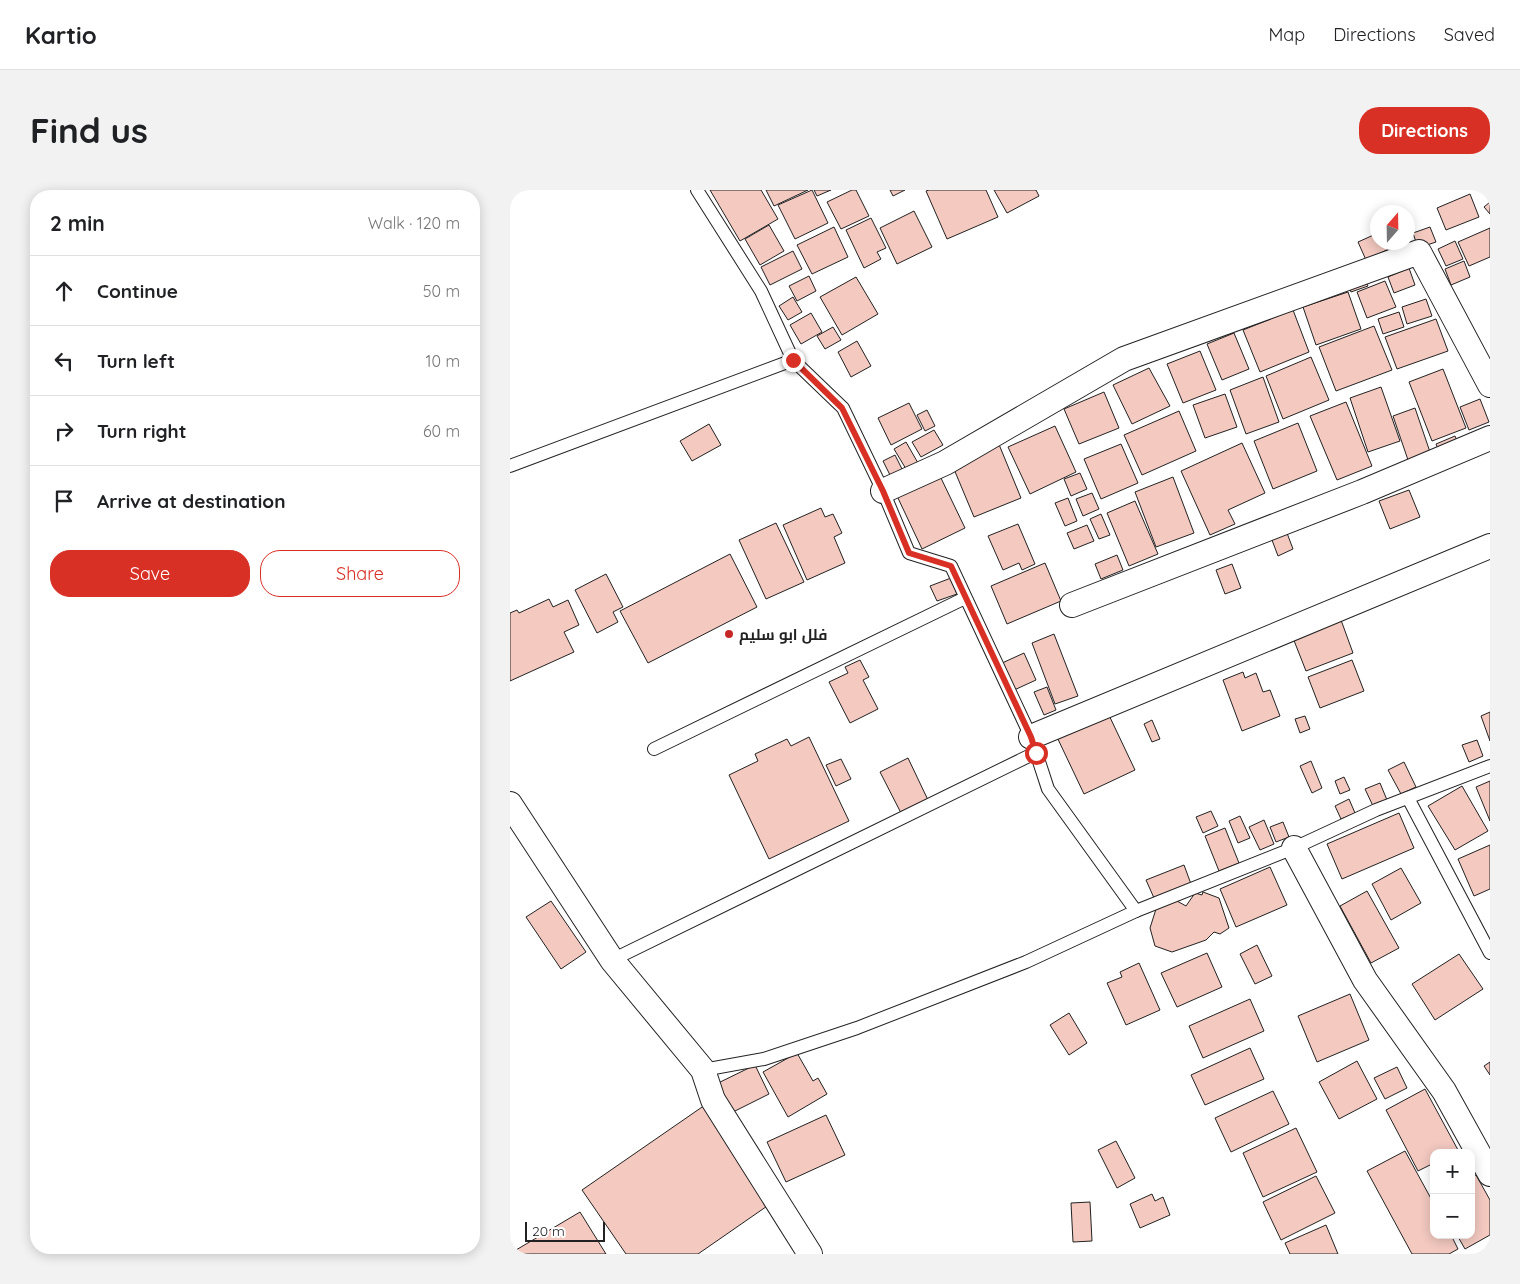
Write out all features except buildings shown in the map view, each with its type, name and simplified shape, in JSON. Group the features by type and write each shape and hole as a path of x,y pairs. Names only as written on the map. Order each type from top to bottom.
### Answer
{"street":[{"path":"883,491 945,463 1124,359 1419,252 1490,385"},
{"path":"1072,605 1362,492 1490,438"},
{"path":"1033,745 1490,546"},
{"path":"510,804 612,960 703,1070 713,1100 810,1254"},
{"path":"1294,848 1365,980 1444,1091 1490,1174"}],"lane":[{"path":"697,190 761,291 793,360 842,408 883,491 909,553 951,566 1033,745 1048,789 1136,911"},
{"path":"510,466 793,360"},
{"path":"654,749 965,598"},
{"path":"612,960 1033,745"},
{"path":"703,1070 764,1059 857,1028 1026,962 1136,911 1294,848 1408,798 1490,766"},
{"path":"1408,798 1490,953"}],"place":[{"name":"فلل ابو سليم","path":"729,634"}],"route":[{"path":"793,360 842,408 883,491 909,553 951,566 1031,737 1036,753"}]}
